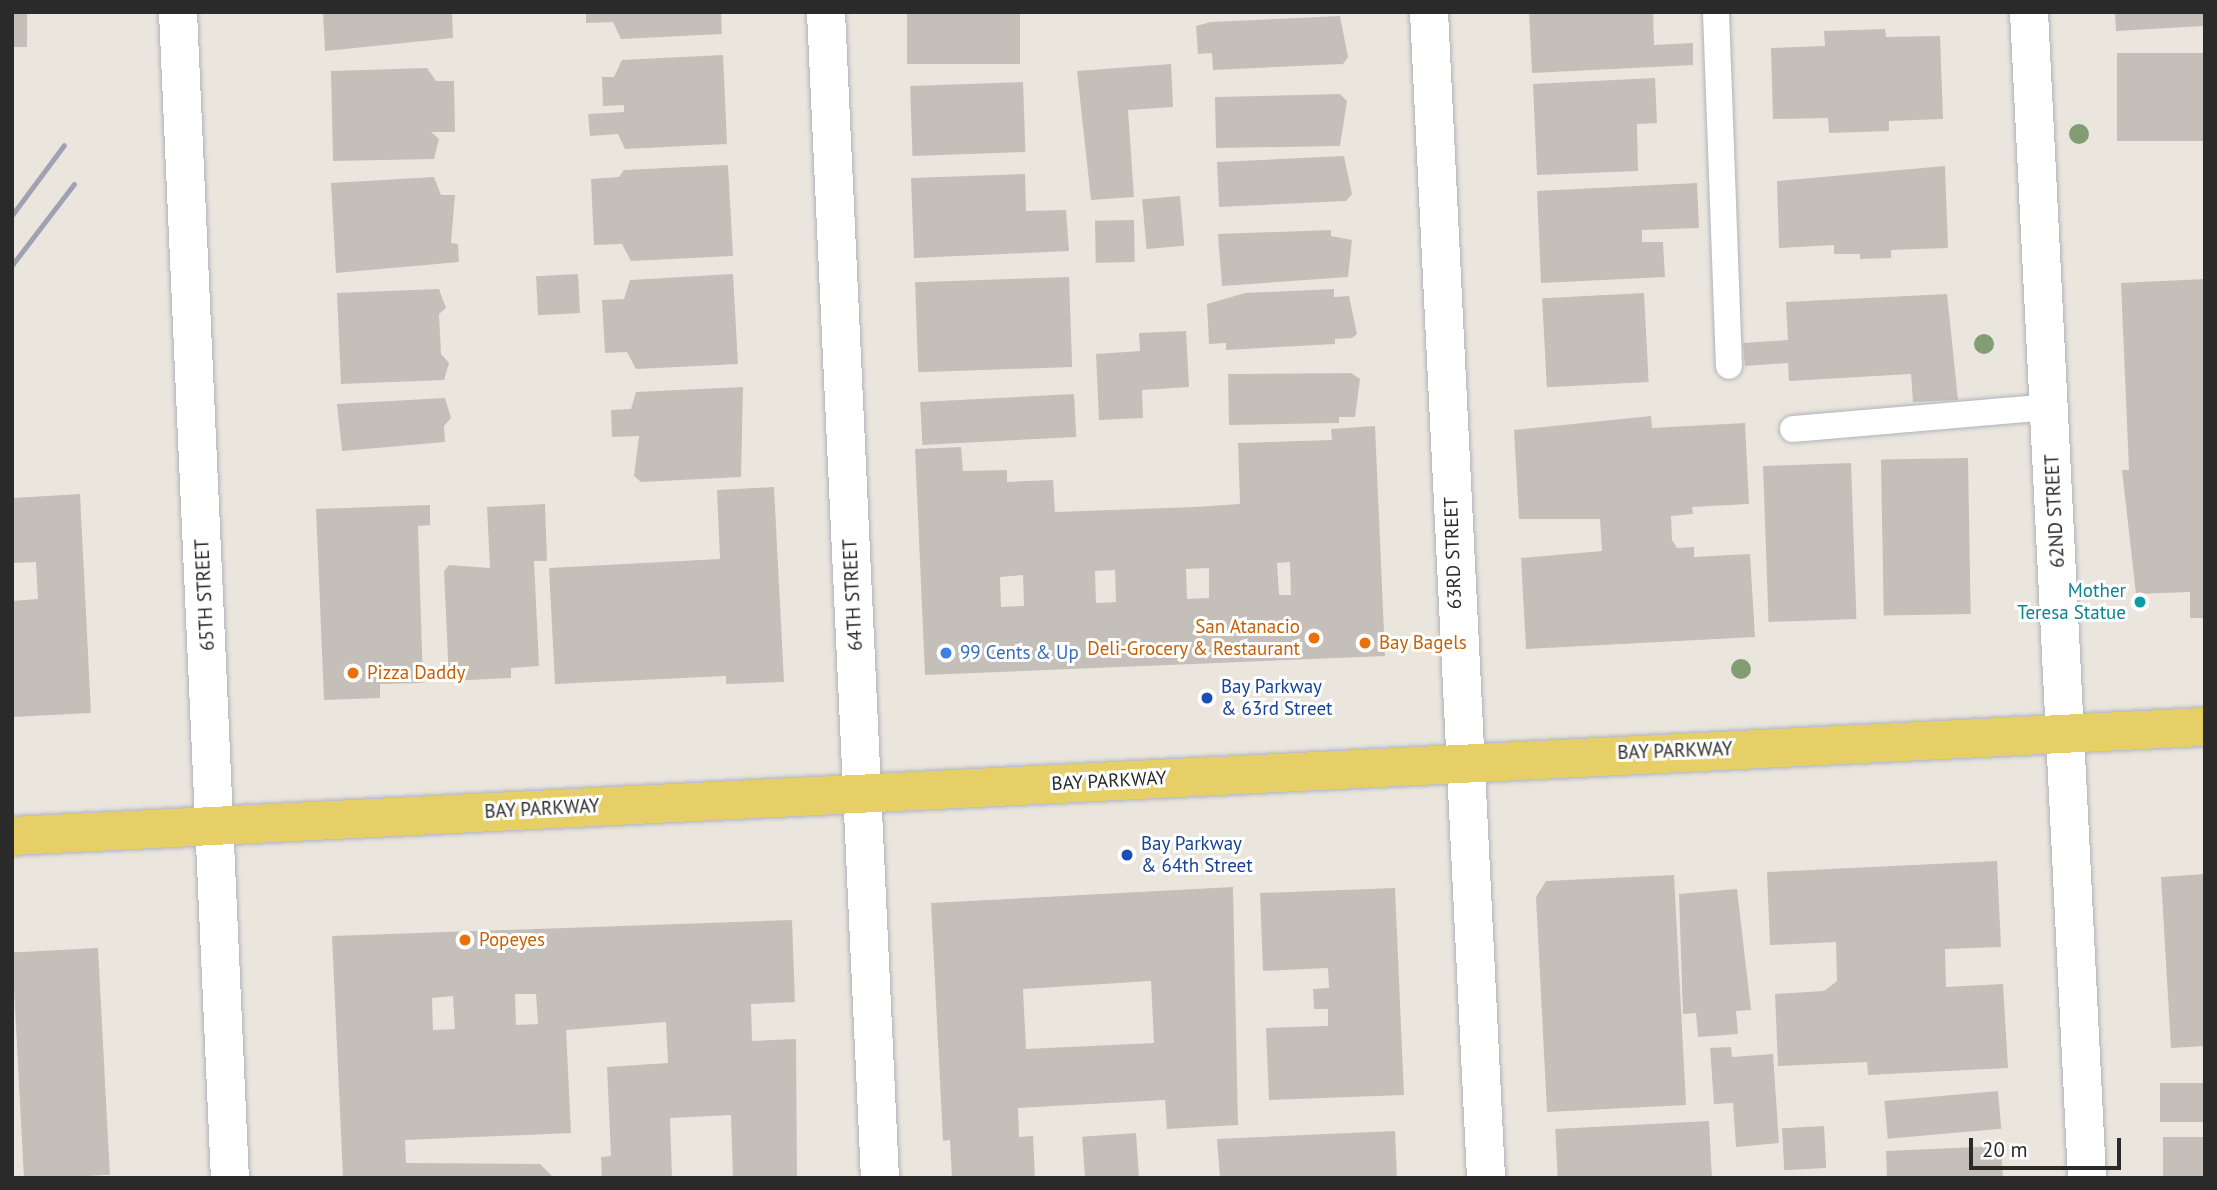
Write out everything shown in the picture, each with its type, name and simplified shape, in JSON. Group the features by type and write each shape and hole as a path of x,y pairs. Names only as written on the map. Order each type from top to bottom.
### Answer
{"main road":[{"name":"BAY PARKWAY","path":"12,836 216,823 862,794 1467,759 2205,727"}],"street":[{"name":"65TH STREET","path":"178,12 230,1178"},
{"name":"64TH STREET","path":"826,12 880,1178"},
{"name":"63RD STREET","path":"1429,12 1486,1178"},
{"name":"62ND STREET","path":"2029,12 2087,1178"}],"lane":[{"path":"1716,12 1729,366"},
{"path":"1793,429 2050,407"}],"building":[{"path":"12,12 27,12 27,47 12,47"},
{"path":"323,12 452,12 453,38 325,51"},
{"path":"586,12 721,12 722,34 621,39 613,22 586,23"},
{"path":"907,12 1020,12 1020,64 907,64"},
{"path":"1529,12 1653,12 1654,45 1693,43 1693,65 1532,73"},
{"path":"2115,12 2205,12 2205,26 2116,31"},
{"path":"1340,16 1348,57 1343,64 1213,70 1212,53 1198,54 1196,26 1211,22"},
{"path":"1885,29 1886,37 1940,36 1943,119 1889,121 1889,131 1829,133 1828,118 1773,119 1771,48 1825,46 1824,31"},
{"path":"2117,53 2205,53 2205,141 2117,141"},
{"path":"723,55 727,144 625,149 618,134 590,136 588,114 624,112 624,105 603,106 602,77 614,77 622,60"},
{"path":"1171,64 1173,107 1128,110 1134,197 1091,200 1077,71"},
{"path":"427,68 436,81 454,81 455,132 431,132 439,139 434,159 333,161 331,71"},
{"path":"1655,78 1657,123 1637,124 1638,171 1537,175 1533,84"},
{"path":"1023,82 1025,152 913,156 910,86"},
{"path":"1340,94 1347,101 1340,146 1216,148 1215,97"},
{"path":"1344,156 1352,194 1346,201 1219,207 1217,162"},
{"path":"728,165 733,256 631,261 622,244 594,245 591,179 619,177 624,170"},
{"path":"1945,166 1948,248 1891,250 1891,258 1860,259 1860,254 1834,254 1834,245 1779,248 1777,181"},
{"path":"1025,174 1026,211 1066,210 1069,251 914,258 911,178"},
{"path":"434,177 441,195 455,195 451,243 458,244 459,262 336,273 331,183"},
{"path":"1697,183 1699,228 1642,230 1642,242 1663,242 1665,277 1541,283 1537,191"},
{"path":"1180,196 1184,246 1147,249 1142,199"},
{"path":"1134,220 1135,262 1096,263 1095,221"},
{"path":"1331,230 1331,236 1352,240 1348,277 1222,286 1218,234"},
{"path":"578,274 580,313 538,315 536,276"},
{"path":"733,274 738,364 636,369 627,352 605,353 602,300 624,299 630,280"},
{"path":"1069,277 1072,367 918,372 915,282"},
{"path":"2205,279 2205,618 2190,618 2190,592 2136,594 2122,470 2129,470 2121,283"},
{"path":"439,289 446,308 439,314 441,354 449,363 444,380 341,384 337,293"},
{"path":"1334,289 1334,297 1349,296 1357,334 1352,338 1335,339 1335,344 1226,350 1226,343 1209,344 1207,304 1245,293"},
{"path":"1644,293 1649,382 1547,387 1542,298"},
{"path":"1947,294 1958,400 1913,402 1911,374 1789,381 1788,363 1745,366 1743,343 1788,340 1786,302"},
{"path":"1186,331 1189,387 1142,390 1143,418 1099,420 1096,354 1140,351 1139,333"},
{"path":"1351,373 1360,379 1355,417 1339,417 1339,423 1229,425 1228,374"},
{"path":"743,387 741,477 641,482 634,476 639,436 612,437 611,410 631,409 636,392"},
{"path":"1074,394 1076,437 922,445 920,402"},
{"path":"445,398 451,418 444,426 445,442 342,451 337,404"},
{"path":"1651,416 1652,428 1745,423 1749,504 1692,507 1693,514 1671,516 1672,540 1677,548 1694,547 1694,557 1750,554 1755,637 1526,649 1521,558 1602,551 1600,519 1519,519 1514,430"},
{"path":"1375,426 1385,656 925,675 915,449 961,447 963,471 1007,470 1007,482 1053,480 1055,512 1195,507 1240,504 1238,443 1332,440 1331,429","holes":["1290,562 1291,595 1279,595 1277,563","1209,568 1209,598 1187,599 1186,569","1115,570 1116,602 1096,603 1095,571","1023,575 1024,606 1001,607 1000,577"]},
{"path":"1968,458 1971,614 1884,615 1881,460"},
{"path":"1851,463 1856,619 1768,622 1763,466"},
{"path":"774,487 784,682 726,684 726,676 555,684 549,568 720,559 717,490"},
{"path":"80,494 91,713 12,717 12,601 38,599 36,562 12,563 12,498"},
{"path":"545,504 547,561 534,561 539,666 511,668 511,678 449,681 444,571 449,565 490,568 487,507"},
{"path":"430,505 430,525 418,526 423,683 380,684 380,698 324,700 316,509"},
{"path":"1997,861 2001,947 1945,949 1946,987 2003,984 2008,1068 1868,1075 1867,1062 1778,1066 1775,994 1824,991 1837,981 1836,942 1770,945 1767,872"},
{"path":"2205,874 2205,1046 2171,1048 2161,877"},
{"path":"1674,875 1686,1105 1547,1112 1536,897 1546,881"},
{"path":"1233,887 1238,1125 1167,1129 1165,1100 1018,1108 1019,1137 1033,1136 1035,1178 952,1178 950,1140 943,1141 931,903","holes":["1151,981 1154,1043 1026,1049 1023,989"]},
{"path":"1395,888 1404,1095 1269,1100 1266,1028 1328,1026 1328,1009 1314,1009 1313,989 1329,988 1328,968 1263,971 1260,893"},
{"path":"1737,889 1751,1010 1736,1011 1738,1034 1698,1037 1696,1013 1683,1014 1679,894"},
{"path":"792,920 795,1002 751,1004 752,1041 796,1039 797,1178 733,1178 731,1115 670,1118 672,1178 602,1178 601,1157 611,1156 607,1067 668,1063 666,1022 566,1030 571,1133 405,1140 406,1163 540,1164 554,1178 343,1178 332,936","holes":["515,994 536,994 538,1024 516,1025","453,996 455,1029 433,1030 432,998"]},
{"path":"98,948 110,1175 24,1178 12,953"},
{"path":"1731,1047 1732,1057 1773,1054 1779,1143 1736,1147 1733,1103 1714,1104 1710,1048"},
{"path":"2160,1083 2205,1083 2205,1122 2160,1122"},
{"path":"1998,1091 2001,1129 1888,1139 1884,1101"},
{"path":"1709,1121 1712,1178 1558,1178 1555,1129"},
{"path":"1824,1126 1826,1168 1784,1170 1782,1128"},
{"path":"1395,1131 1397,1178 1220,1178 1217,1139"},
{"path":"1136,1133 1139,1178 1085,1178 1082,1137"},
{"path":"2163,1137 2205,1137 2205,1178 2163,1178"},
{"path":"2001,1146 2003,1178 1887,1178 1886,1151"}],"railway":[{"path":"12,215 64,145"},
{"path":"12,265 74,184"}],"place":[{"name":"Mother Teresa Statue","path":"2140,602"},
{"name":"San Atanacio Deli-Grocery & Restaurant","path":"1314,638"},
{"name":"Bay Bagels","path":"1365,643"},
{"name":"99 Cents & Up","path":"946,653"},
{"name":"Pizza Daddy","path":"353,673"},
{"name":"Bay Parkway & 63rd Street","path":"1207,698"},
{"name":"Bay Parkway & 64th Street","path":"1127,855"},
{"name":"Popeyes","path":"465,940"}]}
